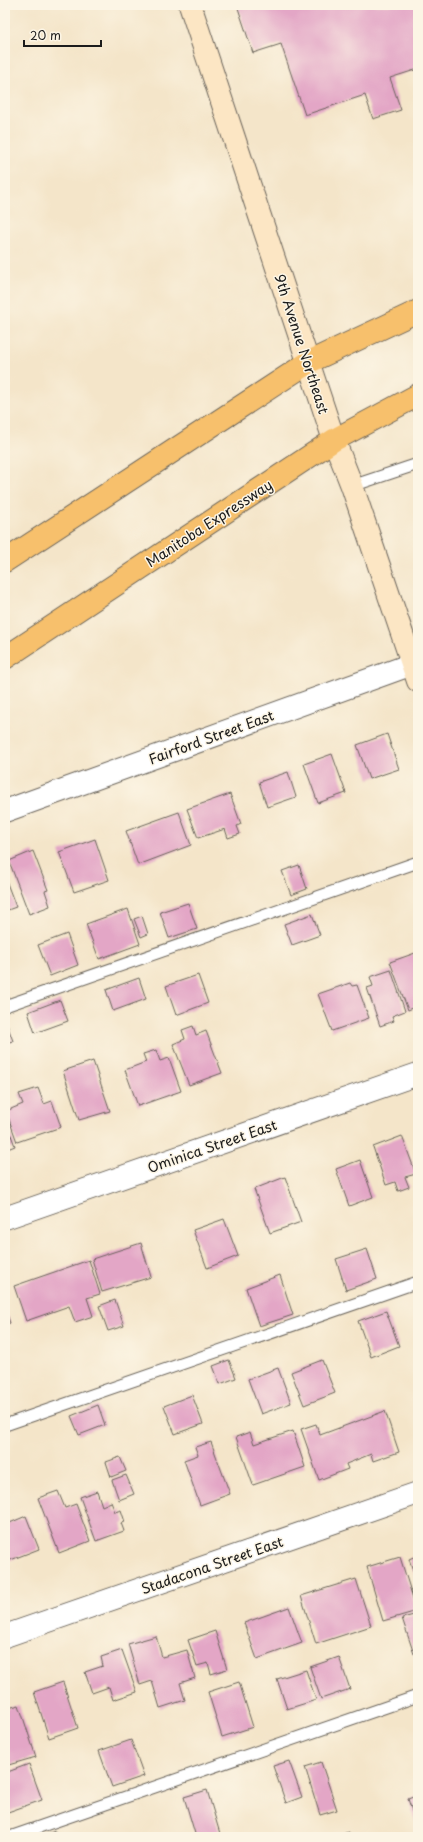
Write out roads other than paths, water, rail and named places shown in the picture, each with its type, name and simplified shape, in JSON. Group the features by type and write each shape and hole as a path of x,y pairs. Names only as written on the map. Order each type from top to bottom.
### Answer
{"main road":[{"path":"5,561 309,362 418,311"},
{"name":"Manitoba Expressway","path":"5,658 334,440 418,395"}],"street":[{"name":"9th Avenue Northeast","path":"190,5 334,440 352,486 416,669"},
{"name":"Fairford Street East","path":"5,811 416,669"},
{"name":"Ominica Street East","path":"5,1218 418,1074"},
{"name":"Stadacona Street East","path":"5,1636 418,1493"}],"lane":[{"path":"352,486 418,464"},
{"path":"5,1006 418,862"},
{"path":"5,1425 418,1282"},
{"path":"10,1837 418,1696"}]}
